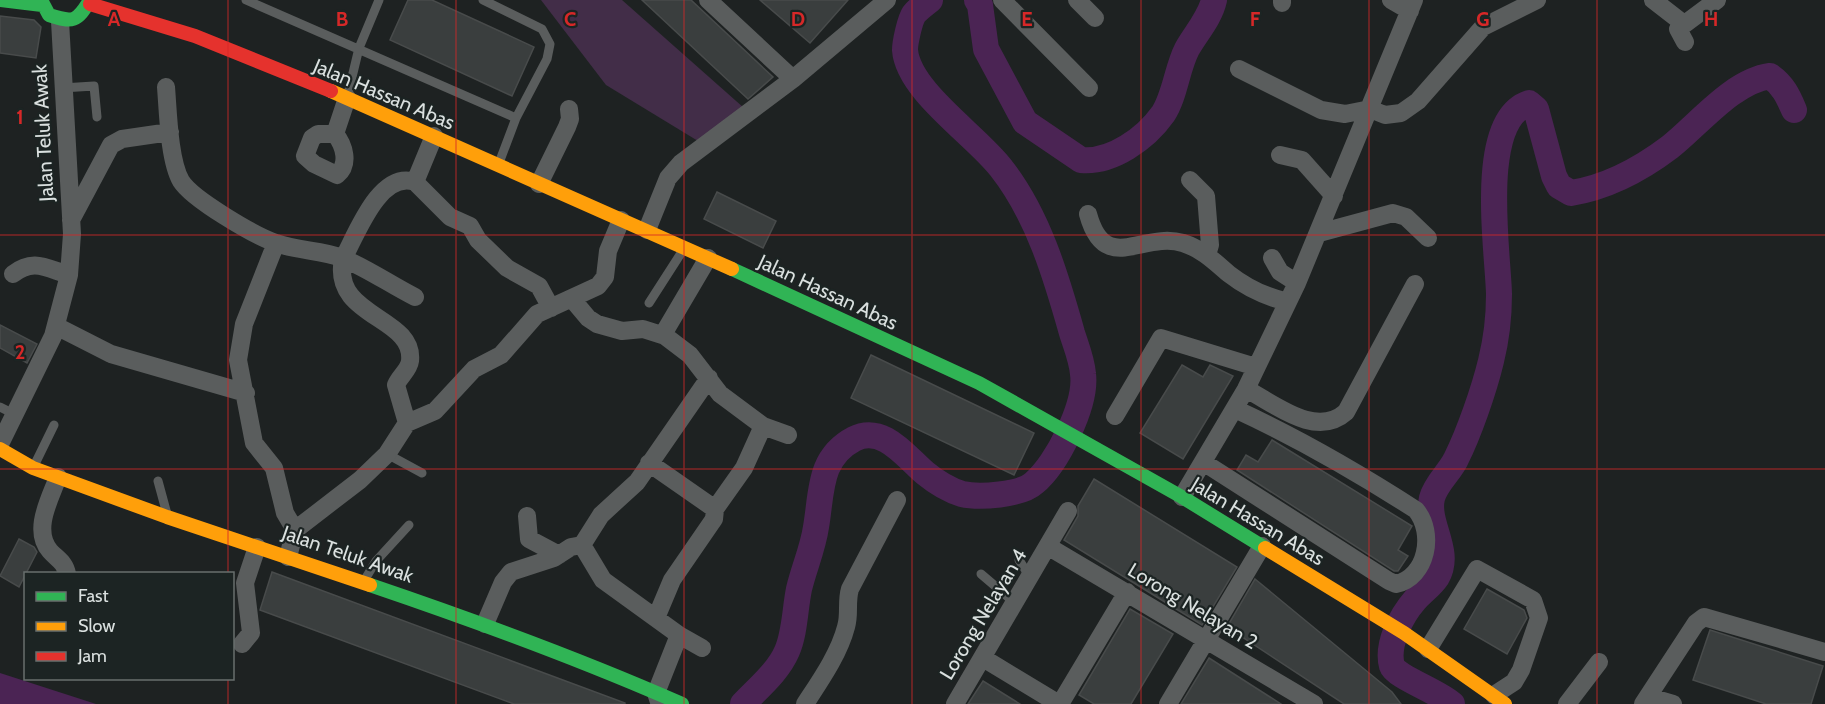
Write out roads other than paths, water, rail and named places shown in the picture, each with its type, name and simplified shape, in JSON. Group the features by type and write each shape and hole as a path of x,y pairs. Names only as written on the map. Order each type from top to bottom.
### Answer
{"main road":[{"path":"0,0 41,3 49,15 60,21 68,21 81,16 90,2"},
{"name":"Jalan Hassan Abas","path":"90,2 195,36 347,98 647,230 979,383 1058,425 1182,497 1404,633 1500,699"},
{"name":"Jalan Teluk Awak","path":"0,449 33,468 167,517 485,624 595,666 658,698 682,704"}],"street":[{"path":"708,0 793,79"},
{"path":"1002,0 1089,88"},
{"path":"1077,0 1095,18"},
{"path":"1182,497 1246,389 1319,234 1412,5 1391,0"},
{"path":"1239,69 1322,110 1345,114 1370,109 1390,115 1406,111 1418,101 1483,27 1537,0"},
{"path":"1653,0 1684,24"},
{"path":"1684,42 1677,32 1684,24 1717,0"},
{"path":"647,230 668,178 681,163 793,79 876,3"},
{"name":"Jalan Teluk Awak","path":"0,444 8,411 56,326 69,275 71,220 60,21"},
{"path":"166,87 170,132 178,171 181,181 190,190 246,228 276,243 343,259 415,297"},
{"path":"335,134 347,98"},
{"path":"539,184 567,127 570,118 569,109"},
{"path":"71,220 111,145 122,140 170,132"},
{"path":"415,182 434,136"},
{"path":"1280,154 1302,160 1334,196"},
{"path":"407,423 396,385 409,363 407,345 395,331 351,298 343,282 343,259 386,186 402,180 415,182 450,217 470,226 478,240 507,268 539,286 551,308"},
{"path":"1190,180 1206,196 1210,245 1207,255"},
{"path":"1319,234 1393,213 1406,217 1428,238"},
{"path":"1088,214 1096,235 1112,247 1123,249 1149,242 1176,241 1207,255 1252,289 1288,302"},
{"path":"288,557 296,530 360,480 387,454 407,423 435,411 474,369 501,355 537,314 598,286 606,271 608,251 621,220"},
{"path":"276,243 240,338 238,360 254,443 274,468 285,513 296,530"},
{"path":"665,336 665,331 708,258"},
{"path":"1272,258 1280,272 1297,283"},
{"path":"13,274 24,265 32,264 69,275"},
{"path":"1246,389 1306,420 1328,423 1338,419 1346,412 1415,284"},
{"path":"572,299 588,318 597,324 622,331 644,329 665,336 690,355 720,394 763,426 788,435"},
{"path":"56,326 111,354 246,393"},
{"path":"1115,416 1161,338 1256,367"},
{"path":"485,624 507,577 559,555 571,547 582,545 601,515 637,482 650,452 709,378"},
{"path":"1203,462 1389,581 1396,584 1406,580 1421,561 1428,537 1422,516 1416,510 1358,472 1295,437 1235,409"},
{"path":"656,618 672,580 714,519 715,510 744,468 763,426"},
{"path":"650,452 715,510"},
{"path":"58,477 44,515 42,536 49,550 65,565 67,572"},
{"path":"805,704 842,640 848,620 847,600 850,589 897,500"},
{"name":"Lorong Nelayan 4","path":"955,704 1068,511"},
{"path":"527,516 529,539 559,555"},
{"path":"582,545 603,580 679,635 702,648"},
{"path":"1168,704 1262,546"},
{"path":"242,644 251,633 245,583 257,547"},
{"name":"Lorong Nelayan 2","path":"1049,547 1314,704"},
{"path":"1428,650 1476,569 1533,600 1539,618 1521,670 1500,699"},
{"path":"983,658 1060,704 1127,592"},
{"path":"1673,704 1646,701 1696,623 1704,617 1825,652"},
{"path":"658,698 679,635"},
{"path":"1567,704 1599,662"}],"lane":[{"path":"246,0 516,118"},
{"path":"347,98 359,48 379,0"},
{"path":"483,0 542,29 550,44 547,58 516,118 498,165"},
{"path":"62,88 94,86 97,117"},
{"path":"649,303 685,248"},
{"path":"33,468 54,425"},
{"path":"387,454 422,473"},
{"path":"158,481 167,517"},
{"path":"363,582 376,561 409,525"},
{"path":"1019,561 1030,577"},
{"path":"981,574 1016,603"}],"waterway":[{"path":"743,704 773,673 790,644 799,589 815,535 824,477 828,466 842,447 865,435 875,436 893,444 929,476 952,490 979,496 1010,493 1028,487 1043,474 1069,433 1080,401 1083,387 1080,358 1052,268 1036,226 1014,186 1001,168 930,97 909,66 905,50 911,21 914,14 930,0"},
{"path":"977,0 980,5 986,49 1025,122 1081,160 1093,160 1116,153 1138,140 1156,123 1167,107 1187,49 1206,19 1214,0"},
{"path":"1452,704 1395,670 1392,666 1391,649 1396,631 1405,614 1435,580 1441,567 1442,557 1432,518 1432,498 1466,437 1493,353 1499,302 1494,219 1496,160 1502,134 1513,114 1529,103 1536,109 1554,176 1559,186 1571,193 1611,182 1648,163 1730,95 1756,80 1770,76 1775,79 1785,91 1794,110"}]}
